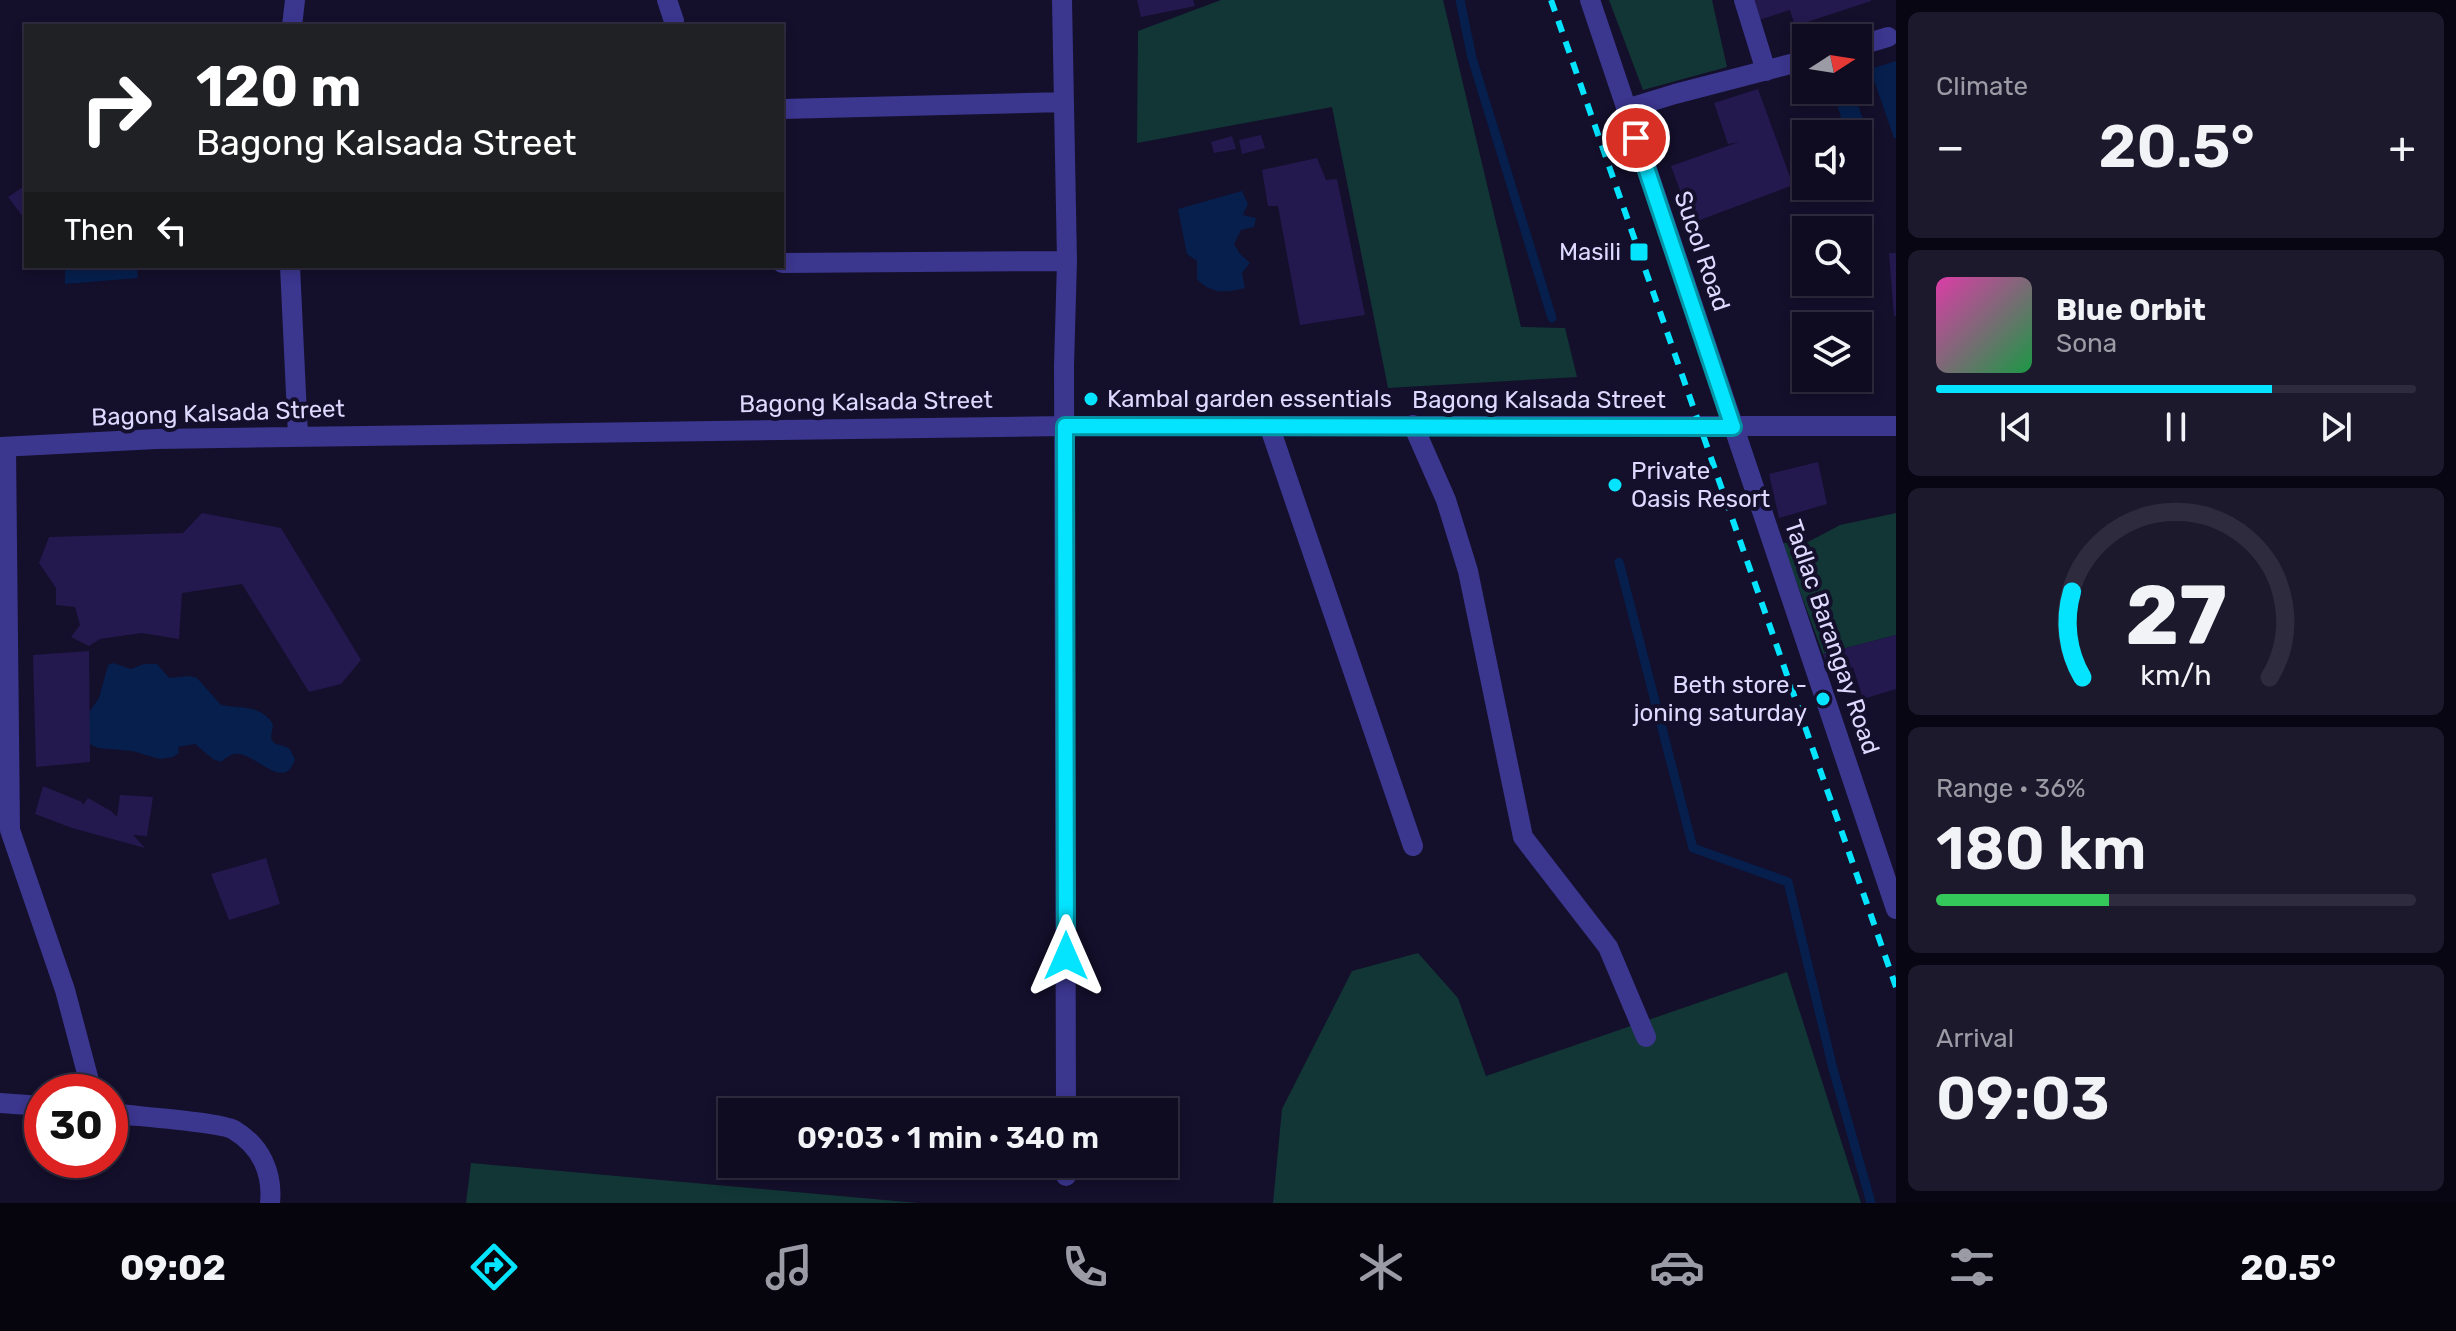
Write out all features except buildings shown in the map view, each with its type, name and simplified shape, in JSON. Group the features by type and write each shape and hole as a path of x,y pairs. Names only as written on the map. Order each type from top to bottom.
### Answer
{"street":[{"path":"292,24 295,0"},
{"path":"667,0 674,21"},
{"path":"1062,0 1067,261 1066,1098"},
{"name":"Sucol Road","path":"1590,0 1733,427"},
{"path":"1744,0 1766,71"},
{"path":"1872,42 1888,37"},
{"path":"1626,109 1792,64"},
{"path":"784,109 1064,102"},
{"path":"784,263 1067,261"},
{"path":"290,268 298,436"},
{"path":"1413,425 1446,500 1468,571 1523,837 1608,947 1646,1037"},
{"name":"Bagong Kalsada Street","path":"3,447 298,436 1065,426 1896,426"},
{"name":"Tadlac Barangay Road","path":"1733,427 1896,909"},
{"path":"1270,428 1413,846"},
{"path":"3,447 10,830 65,990 87,1074"},
{"path":"0,1103 24,1105"},
{"path":"128,1115 232,1128 260,1153 272,1181 270,1203"}],"green space":[{"path":"1221,0 1443,0 1521,327 1565,328 1577,377 1388,388 1332,107 1137,143 1138,31"},
{"path":"1609,0 1712,0 1727,67 1643,90"},
{"path":"1896,513 1896,635 1823,654 1782,543 1806,543 1840,525"},
{"path":"1418,953 1458,998 1486,1076 1787,972 1861,1203 1273,1203 1282,1109 1352,971"},
{"path":"471,1163 918,1203 466,1203"}],"water":[{"path":"1896,61 1896,138 1872,75 1872,68"},
{"path":"1837,104 1858,104 1863,119 1842,120"},
{"path":"1242,191 1248,204 1243,215 1256,218 1254,227 1241,230 1234,244 1250,263 1242,273 1245,288 1213,290 1197,279 1197,261 1187,254 1178,209"},
{"path":"65,268 137,268 138,278 65,284"},
{"path":"113,663 131,669 144,664 157,664 169,678 197,678 221,705 250,708 262,713 273,724 271,738 274,743 289,748 295,759 291,768 285,772 270,770 239,754 221,762 195,744 178,747 179,753 173,757 160,759 132,751 98,748 88,743 87,715 99,698 108,665"}],"waterway":[{"path":"1460,0 1472,58 1552,318"},
{"path":"1619,562 1693,848 1788,882 1833,1069 1871,1203"}],"railway":[{"path":"1551,0 1896,987"}],"place":[{"name":"Masili","path":"1639,252"},
{"name":"Kambal garden essentials","path":"1091,399"},
{"name":"Private Oasis Resort","path":"1615,485"},
{"name":"Beth store - joning saturday","path":"1823,699"}],"route":[{"path":"1066,956 1065,426 1733,427 1636,138"}]}
